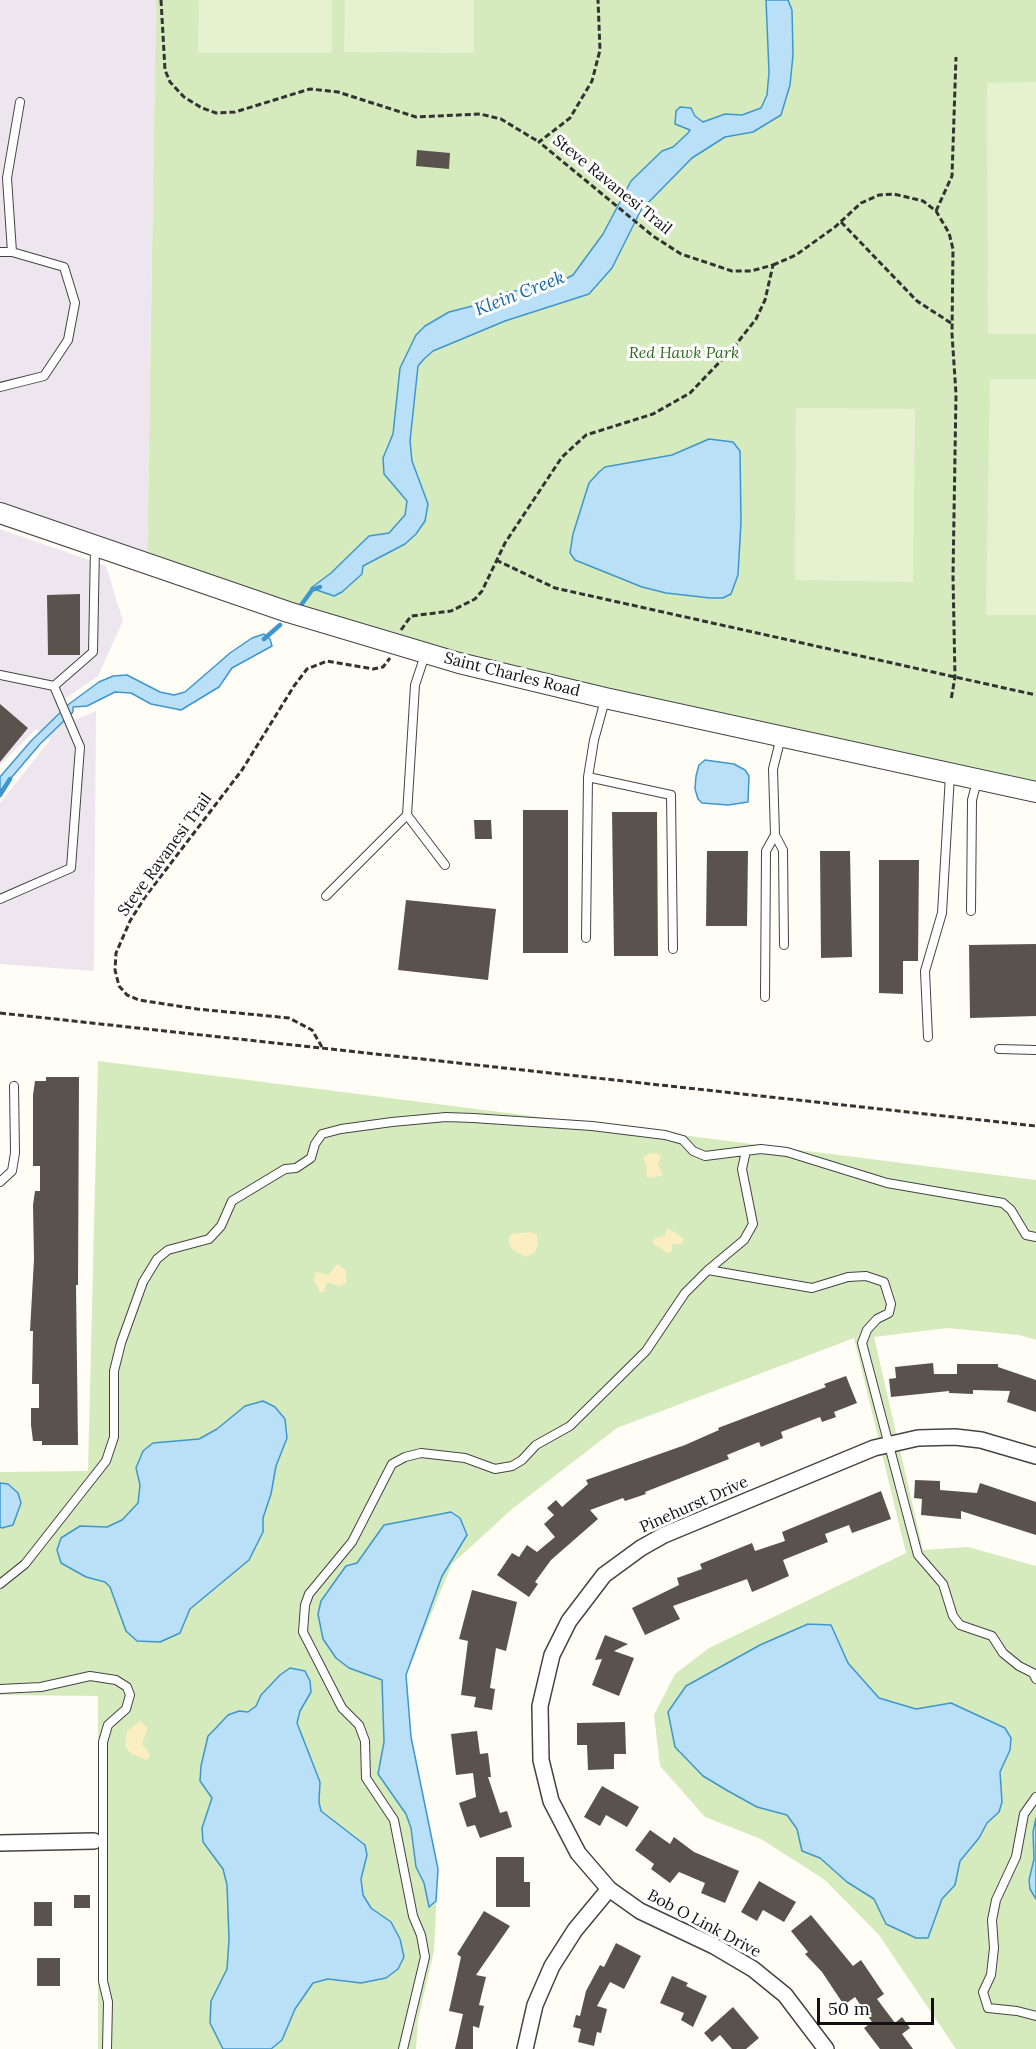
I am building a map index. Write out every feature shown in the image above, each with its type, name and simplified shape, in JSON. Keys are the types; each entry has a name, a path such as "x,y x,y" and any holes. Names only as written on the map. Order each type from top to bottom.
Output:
{"street":[{"name":"Saint Charles Road","path":"0,513 288,612 425,654 605,698 1036,792"},
{"name":"Pinehurst Drive","path":"609,1889 578,1853 551,1801 541,1760 539,1726 543,1690 552,1656 569,1621 604,1575 656,1539 888,1445 918,1438 955,1437 981,1440 1036,1456"},
{"path":"0,1844 94,1841"},
{"path":"525,2049 535,2006 552,1966 575,1930 609,1889"},
{"name":"Bob O Link Drive","path":"609,1889 655,1920 714,1946 753,1969 785,1995 826,2049"}],"lane":[{"path":"12,252 7,178 20,102"},
{"path":"0,252 12,252 64,267 75,303 68,339 44,376 0,387"},
{"path":"54,686 93,652 95,547"},
{"path":"425,654 415,685 408,815 445,865"},
{"path":"0,675 54,686"},
{"path":"0,899 71,868 80,747 54,686"},
{"path":"586,938 588,777 594,740 605,698"},
{"path":"781,736 773,769 775,835 783,850 784,945"},
{"path":"928,1037 925,970 942,913 950,773"},
{"path":"588,777 671,795 673,949"},
{"path":"971,911 972,800 977,779"},
{"path":"326,896 408,815"},
{"path":"765,997 766,851 775,835"},
{"path":"999,1049 1036,1050"},
{"path":"0,1182 12,1171 15,1153 14,1086"},
{"path":"0,1584 25,1564 106,1461 114,1437 114,1371 118,1352 143,1282 157,1259 168,1250 209,1239 221,1226 232,1201 285,1169 296,1168 311,1158 315,1144 322,1134 392,1122 455,1118 592,1126 665,1135 683,1140 693,1151 705,1156 761,1149 787,1152 886,1183 1003,1203 1011,1210 1026,1236 1036,1237"},
{"path":"403,2049 405,2030 425,1957 421,1935 413,1916 394,1820 366,1778 365,1741 359,1725 342,1708 303,1632 305,1605 321,1577 352,1542 392,1464 405,1457 421,1453 465,1458 495,1469 512,1466 522,1460 536,1445 570,1426 646,1350 685,1293 744,1240 753,1224 742,1169 746,1151"},
{"path":"708,1270 812,1288 848,1277 866,1276 884,1282 891,1304 889,1313 877,1319 867,1330 862,1343 918,1555 943,1584 953,1616 960,1625 992,1636 1003,1653 1018,1666 1033,1673 1036,1679"},
{"path":"0,1689 41,1687 90,1676 116,1680 127,1687 130,1695 126,1709 108,1725 103,1742 103,1980 108,2002 107,2049"},
{"path":"1036,1797 1024,1814 1016,1857 996,1900 992,1920 994,1948 992,1966 983,1992 988,2008 1036,2016"}],"path":[{"path":"161,0 165,70 170,82 184,97 202,108 216,113 235,112 310,89 338,92 416,117 480,114 501,119 539,142"},
{"name":"Steve Ravanesi Trail","path":"598,0 600,50 592,81 570,118 539,142 653,236 681,254 720,268 751,271 796,255 841,222 861,203 879,195 911,196 936,212"},
{"path":"951,700 955,677 953,576 956,394 952,323 953,249 949,233 936,212 952,176 956,57"},
{"path":"841,222 917,301 952,323"},
{"path":"398,637 411,616 441,613 463,606 475,599 482,591 505,543 537,499 545,481 562,457 586,435 672,405 703,381 756,319 767,291 773,265"},
{"path":"496,560 555,588 1036,695"},
{"name":"Steve Ravanesi Trail","path":"322,1047 312,1030 289,1018 197,1009 139,1000 127,995 119,986 115,970 116,953 130,921 145,897 242,770 307,669 327,661 373,669 383,667 391,654"},
{"path":"0,1013 1036,1126"}],"shaded area":[{"path":"0,0 156,0 147,556 0,507"},
{"path":"0,529 106,566 123,621 98,676 62,701 75,720 96,711 94,971 0,964 0,803 50,740 36,729 0,765"}],"green space":[{"name":"Red Hawk Park","path":"156,0 1036,0 1036,793 444,662 147,564"},
{"path":"199,0 332,0 332,53 198,53"},
{"path":"345,0 474,0 474,53 344,52"},
{"path":"1036,82 1036,334 988,334 987,83"},
{"path":"990,379 1036,379 1036,615 986,615"},
{"path":"796,408 915,409 913,582 795,580"},
{"path":"98,1061 1036,1180 1036,1340 1019,1335 947,1328 874,1337 923,1550 968,1547 1036,1566 1036,2049 956,2049 879,1935 825,1880 761,1839 705,1817 660,1766 654,1715 675,1674 709,1648 906,1553 854,1338 617,1428 512,1509 452,1564 406,1675 411,1737 438,1869 434,1951 418,2020 416,2049 98,2049 98,1696 0,1695 0,1472 88,1471"}],"sand":[{"path":"658,1153 661,1157 658,1164 663,1175 650,1178 646,1176 647,1167 643,1158 648,1154"},
{"path":"668,1228 684,1239 682,1244 672,1244 672,1251 668,1253 652,1243 655,1238 664,1236"},
{"path":"530,1232 537,1235 538,1245 534,1253 525,1257 511,1248 508,1241 511,1234"},
{"path":"337,1264 346,1270 346,1283 339,1286 327,1282 324,1292 320,1292 314,1281 315,1274 317,1272 328,1275"},
{"path":"140,1721 148,1728 142,1744 150,1754 147,1760 131,1754 125,1746 127,1731"}],"water":[{"path":"766,0 788,0 792,10 793,55 790,85 781,115 753,132 725,137 692,158 641,210 612,268 589,294 505,321 433,351 424,359 418,366 410,441 412,461 428,504 425,521 405,544 363,566 362,574 342,592 334,596 311,588 331,573 369,536 389,533 405,515 407,501 384,474 383,458 393,434 400,368 416,335 425,326 449,312 496,300 504,297 507,292 552,286 573,275 603,234 631,181 662,151 673,147 690,130 675,124 676,111 680,107 691,108 695,116 703,122 725,114 742,115 761,108 767,95 769,72"},
{"path":"709,439 733,442 740,451 741,522 738,575 731,594 723,598 710,598 666,593 642,587 575,560 570,553 573,534 589,483 599,472 605,467 672,455"},
{"path":"264,634 270,639 272,646 232,668 219,687 181,710 151,704 131,693 115,692 87,706 73,707 73,712 40,744 0,791 0,777 31,741 69,704 99,682 113,676 127,675 160,692 174,695 185,692 230,653 252,638"},
{"path":"705,760 734,764 745,770 749,776 748,802 728,805 702,803 695,789 699,765"},
{"path":"263,1401 275,1407 285,1419 287,1438 276,1466 271,1494 263,1518 263,1532 249,1560 190,1609 180,1633 160,1642 137,1641 126,1631 110,1587 105,1582 86,1577 61,1563 57,1550 61,1538 80,1526 107,1527 122,1520 138,1503 140,1485 136,1468 143,1451 153,1443 199,1439 217,1429 245,1406"},
{"path":"0,1483 8,1484 18,1493 21,1503 13,1525 2,1528 0,1527"},
{"path":"451,1512 460,1518 467,1535 442,1576 406,1675 411,1737 438,1869 436,1901 429,1907 424,1883 416,1867 411,1828 406,1814 378,1774 384,1742 382,1680 349,1668 336,1658 323,1639 318,1614 321,1601 346,1566 357,1563 384,1525"},
{"path":"808,1624 831,1625 848,1663 879,1698 916,1709 951,1703 1005,1728 1011,1738 1010,1750 1000,1772 1002,1802 999,1812 987,1823 979,1838 960,1861 955,1885 942,1899 928,1938 916,1938 886,1924 874,1899 847,1882 820,1858 802,1851 797,1829 787,1815 757,1807 703,1776 675,1747 668,1712 686,1686 760,1645"},
{"path":"290,1668 305,1671 310,1681 311,1692 300,1711 297,1723 320,1782 321,1811 365,1845 367,1855 361,1879 363,1895 371,1908 391,1922 400,1939 404,1957 398,1969 386,1978 361,1983 328,1979 313,1983 295,2009 282,2040 271,2049 223,2049 210,2023 211,2001 227,1969 229,1939 227,1885 223,1869 203,1842 202,1828 212,1798 200,1781 201,1766 208,1736 228,1715 239,1711 248,1712 256,1706 261,1695"},
{"path":"1036,1818 1036,1899 1030,1889 1029,1880 1034,1859 1033,1832"}],"building":[{"path":"417,150 450,153 449,169 416,166"},
{"path":"80,594 80,655 48,655 47,595"},
{"path":"0,704 28,728 0,762"},
{"path":"523,810 568,810 568,953 523,953"},
{"path":"612,812 657,812 658,956 614,956"},
{"path":"474,820 491,820 492,839 475,839"},
{"path":"707,851 748,851 747,926 706,926"},
{"path":"820,851 850,851 852,957 821,958"},
{"path":"879,860 919,860 918,961 903,961 903,994 879,993"},
{"path":"406,900 496,909 488,980 398,970"},
{"path":"1036,944 1036,1016 970,1018 969,945"},
{"path":"46,1077 79,1077 78,1285 76,1285 78,1445 42,1445 42,1441 33,1441 31,1425 31,1408 39,1408 39,1384 32,1384 33,1331 30,1331 34,1259 33,1205 35,1191 40,1191 40,1166 33,1166 33,1095 35,1081 46,1081"},
{"path":"933,1363 934,1374 957,1374 957,1364 998,1364 998,1367 1036,1380 1036,1412 1007,1402 1010,1391 973,1390 973,1394 949,1393 949,1391 891,1397 889,1379 896,1378 895,1367"},
{"path":"846,1376 857,1403 834,1412 836,1417 822,1422 820,1417 781,1432 783,1438 761,1447 759,1442 727,1455 729,1459 645,1492 646,1494 625,1501 623,1498 590,1510 598,1519 551,1560 535,1582 538,1584 529,1597 497,1575 512,1553 519,1557 527,1545 537,1552 555,1537 544,1524 554,1515 547,1508 556,1500 562,1507 588,1484 586,1480 685,1445 719,1430 718,1428 826,1387 824,1384"},
{"path":"915,1480 940,1481 940,1490 977,1493 980,1483 1036,1502 1036,1535 961,1511 961,1519 921,1515 922,1499 914,1498"},
{"path":"881,1491 891,1519 852,1533 849,1525 825,1534 828,1542 783,1560 789,1576 752,1592 747,1579 673,1606 680,1619 645,1635 632,1608 679,1585 677,1578 702,1569 700,1564 752,1543 755,1551 785,1541 782,1532"},
{"path":"472,1590 517,1602 506,1651 496,1648 490,1688 495,1689 492,1710 474,1707 476,1697 461,1695 468,1641 459,1639"},
{"path":"605,1635 628,1644 614,1651 634,1658 619,1696 592,1685 602,1659 595,1660"},
{"path":"625,1722 626,1754 614,1754 614,1769 588,1770 587,1745 577,1745 577,1723"},
{"path":"477,1731 480,1754 488,1753 491,1777 488,1777 500,1813 507,1811 512,1827 480,1838 475,1825 467,1827 459,1803 476,1797 473,1773 456,1775 451,1734"},
{"path":"602,1786 639,1807 627,1827 606,1815 600,1826 584,1817"},
{"path":"650,1830 670,1844 674,1837 694,1852 739,1871 725,1903 701,1893 705,1883 679,1872 670,1883 651,1869 654,1864 635,1850"},
{"path":"496,1857 524,1857 524,1882 530,1882 530,1907 496,1907"},
{"path":"759,1881 796,1902 784,1922 763,1910 757,1921 741,1912"},
{"path":"74,1895 90,1895 90,1908 74,1908"},
{"path":"34,1902 52,1902 52,1926 34,1926"},
{"path":"484,1911 510,1926 476,1975 486,1977 479,2005 484,2006 479,2028 473,2026 473,2049 455,2049 463,2014 449,2011 461,1957 457,1954"},
{"path":"811,1915 853,1966 861,1960 884,1994 877,1999 895,2023 902,2017 910,2028 902,2034 913,2049 880,2049 864,2028 872,2022 855,1997 844,2005 822,1972 805,1954 808,1952 791,1931"},
{"path":"616,1943 641,1956 624,1989 610,1982 597,2006 607,2009 601,2033 597,2032 594,2046 578,2042 581,2029 573,2027 576,2015 580,2016 586,1991 600,1965 604,1967"},
{"path":"37,1958 60,1958 60,1986 37,1986"},
{"path":"672,1976 688,1983 686,1986 707,1996 693,2027 681,2020 684,2013 660,2003"},
{"path":"733,2007 759,2038 746,2049 732,2049 720,2035 712,2042 704,2033"}],"waterway":[{"name":"Klein Creek","path":"299,608 312,590 320,587"},
{"name":"Klein Creek","path":"264,639 280,625"},
{"name":"Klein Creek","path":"0,795 10,779"}]}
